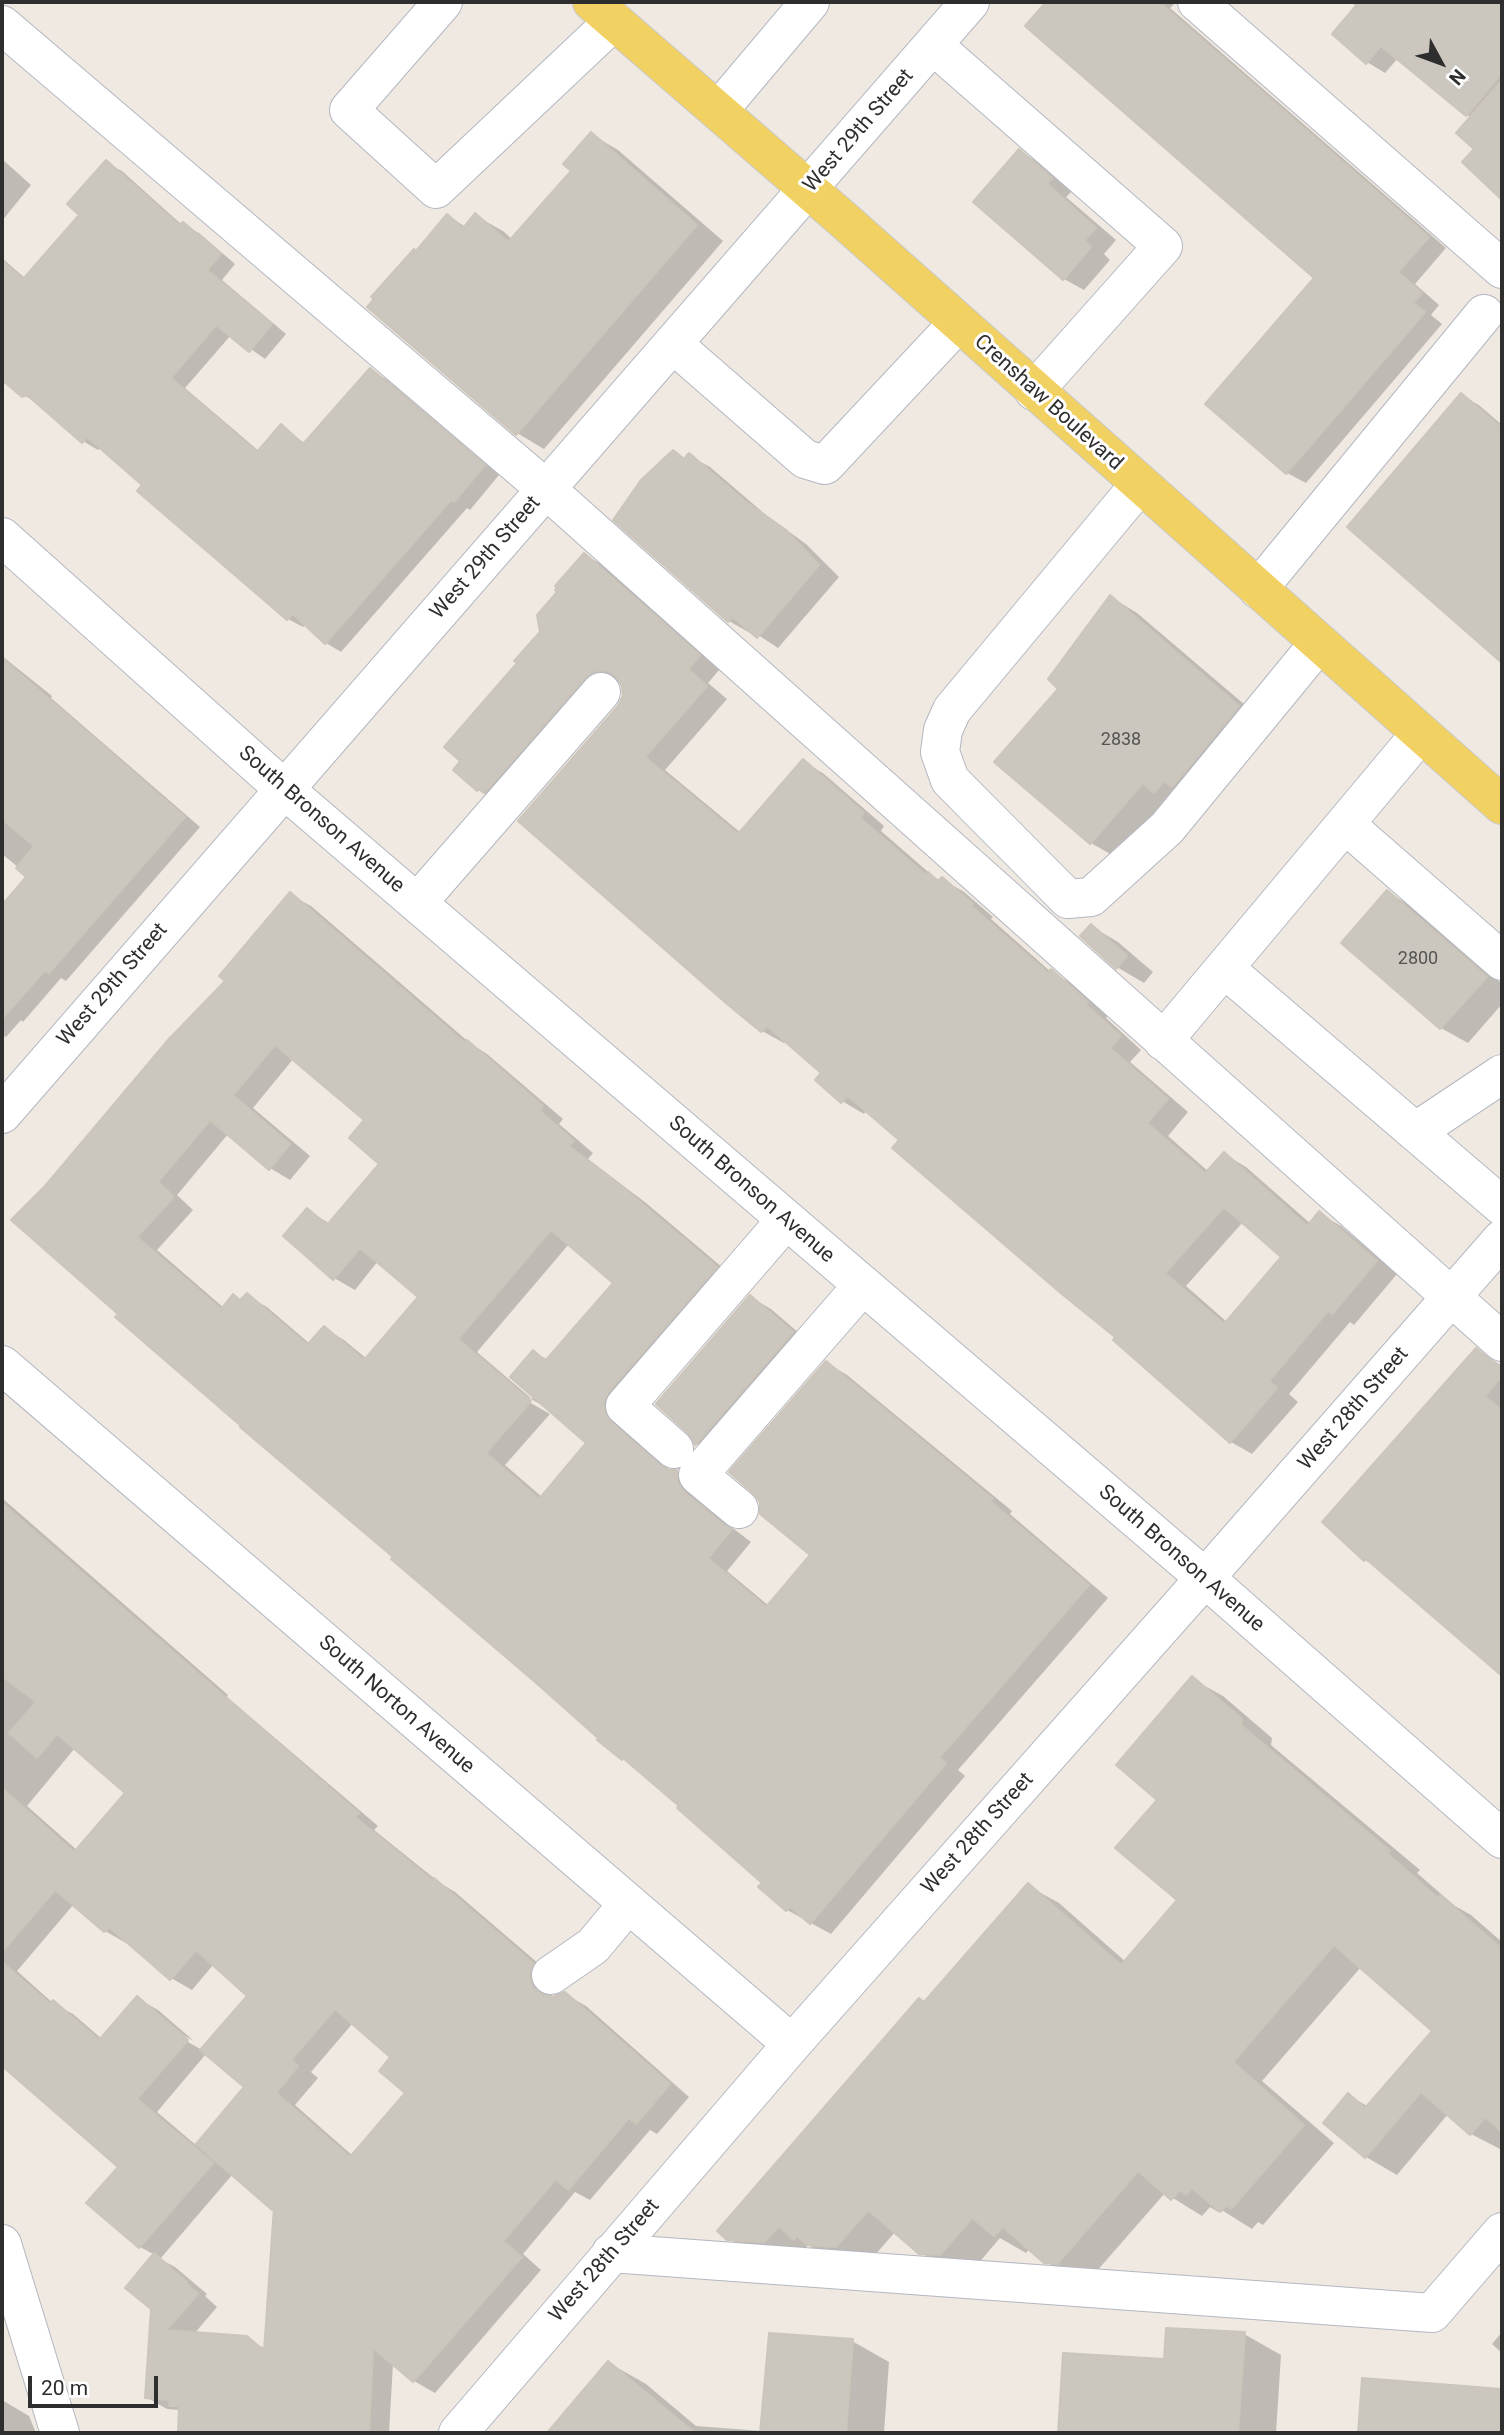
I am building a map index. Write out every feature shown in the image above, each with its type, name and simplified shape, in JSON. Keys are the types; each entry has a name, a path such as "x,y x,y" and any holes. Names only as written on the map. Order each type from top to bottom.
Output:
{"main road":[{"name":"Crenshaw Boulevard","path":"603,11 808,189 1502,805"}],"street":[{"path":"443,2 349,110 436,189 603,11"},
{"path":"718,111 810,2"},
{"name":"West 29th Street","path":"2,1114 970,2"},
{"path":"1197,2 1502,269"},
{"path":"2,24 546,489 1502,1342"},
{"path":"933,45 1163,246 1034,391"},
{"path":"1258,589 1484,314"},
{"path":"673,344 805,459 825,465 958,323"},
{"path":"1140,484 953,710 943,730 940,751 950,780 1069,899 1091,897 1167,828 1320,643"},
{"name":"South Bronson Avenue","path":"2,537 284,789 1205,1578 1502,1839"},
{"path":"417,903 601,692"},
{"path":"1163,1041 1421,733"},
{"path":"1345,824 1502,961"},
{"path":"1224,968 1502,1206"},
{"path":"1416,1132 1502,1074"},
{"path":"674,1449 625,1406 786,1220"},
{"name":"West 28th Street","path":"458,2433 792,2044 1502,1239"},
{"path":"739,1509 698,1475 863,1285"},
{"name":"South Norton Avenue","path":"2,1365 792,2044"},
{"path":"551,1975 593,1946 628,1904"},
{"path":"611,2253 1432,2313 1502,2232"},
{"path":"2,2244 60,2433"}],"building":[{"path":"1046,2 1159,2 1429,237 1398,272 1422,293 1413,303 1425,312 1286,474 1205,404 1314,278 1025,26"},
{"path":"1359,2 1502,2 1502,73 1466,116 1381,46 1366,64 1332,34"},
{"path":"1502,80 1502,200 1462,162 1474,149 1456,133"},
{"path":"591,132 697,225 516,435 367,307 374,299 371,297 414,249 416,251 447,214 463,228 475,213 508,242 571,171 563,164"},
{"path":"1019,149 1052,178 1047,184 1096,228 1084,241 1091,247 1063,280 973,202"},
{"path":"106,160 179,225 183,222 221,254 207,270 272,324 249,352 216,325 171,378 257,452 281,424 303,444 370,368 485,465 325,644 293,614 287,620 137,491 142,485 87,437 82,443 27,395 22,397 2,380 2,261 23,279 79,215 67,204"},
{"path":"1461,393 1502,428 1502,663 1347,527"},
{"path":"673,450 684,459 689,453 745,501 786,530 819,565 757,638 733,617 728,622 613,520 641,480"},
{"path":"584,553 700,655 688,669 707,686 645,757 738,834 803,759 864,813 860,818 926,875 928,872 938,881 942,877 1048,973 1051,969 1121,1036 1110,1048 1168,1099 1147,1123 1205,1173 1224,1152 1307,1226 1319,1211 1377,1261 1332,1314 1328,1311 1269,1381 1277,1388 1230,1443 1113,1340 1115,1337 892,1148 899,1140 848,1096 841,1103 815,1080 821,1073 767,1026 761,1032 727,1004 518,821 618,706 623,696 622,686 615,675 605,670 595,671 585,678 484,793 479,789 477,791 453,770 460,761 444,747 517,663 514,661 540,632 537,615 557,592 555,586","holes":["1224,1207 1281,1257 1224,1324 1165,1273"]},
{"path":"1110,595 1239,706 1172,787 1164,781 1154,793 1143,783 1090,844 994,762 1058,689 1048,679"},
{"path":"2,658 185,817 49,973 45,970 2,1019 2,905 26,877 16,868 34,846 2,819"},
{"path":"1387,890 1487,977 1440,1029 1341,943"},
{"path":"290,892 465,1043 467,1040 543,1106 540,1111 574,1141 569,1146 625,1189 717,1267 608,1392 603,1403 605,1414 611,1422 660,1465 669,1470 677,1470 677,1482 684,1492 732,1529 708,1558 766,1607 810,1555 760,1514 760,1502 729,1472 826,1361 993,1499 990,1501 1089,1585 939,1758 946,1763 810,1924 790,1907 786,1911 758,1887 762,1883 677,1808 679,1806 623,1758 622,1760 597,1740 598,1738 535,1682 391,1559 393,1557 240,1427 115,1317 118,1314 11,1220 45,1186 168,1040 225,981 219,976","holes":["275,1045 364,1120 349,1138 379,1164 327,1225 307,1208 283,1236 333,1280 360,1248 418,1297 364,1360 324,1326 307,1345 247,1293 240,1300 233,1294 221,1309 137,1237 174,1197 158,1182 210,1120 269,1170 290,1144 233,1095","551,1230 613,1283 545,1361 533,1350 510,1377 586,1443 539,1499 486,1453 531,1401 458,1339"]},
{"path":"1091,924 1127,956 1116,969 1080,936"},
{"path":"750,1295 793,1332 695,1445 688,1433 656,1404"},
{"path":"1476,1348 1502,1369 1502,1376 1485,1396 1502,1411 1502,1676 1366,1559 1364,1561 1322,1522"},
{"path":"2,1503 359,1813 355,1817 432,1880 434,1878 533,1963 529,1976 533,1988 542,1995 552,1997 565,1992 670,2084 636,2124 629,2118 568,2190 556,2179 503,2241 522,2257 413,2382 373,2348 369,2433 178,2433 179,2406 169,2406 170,2400 145,2398 151,2309 125,2288 154,2253 198,2294 166,2330 247,2336 264,2351 274,2207 272,2210 196,2144 244,2087 200,2050 247,1996 196,1950 170,1980 109,1927 104,1932 55,1890 2,1952 2,1788 74,1852 125,1793 57,1734 37,1758 9,1733 36,1702 2,1676","holes":["335,2009 390,2057 379,2071 405,2093 350,2157 276,2093 298,2066 291,2060"]},
{"path":"1192,1676 1242,1719 1241,1725 1390,1851 1388,1854 1438,1898 1440,1895 1502,1949 1502,2132 1485,2117 1470,2135 1421,2092 1365,2158 1323,2123 1348,2093 1365,2108 1432,2031 1334,1945 1233,2062 1304,2125 1231,2209 1227,2205 1220,2212 1192,2188 1186,2195 1180,2190 1171,2200 1138,2171 1057,2264 1044,2263 1003,2227 994,2236 972,2218 940,2255 919,2254 868,2210 836,2247 807,2245 797,2236 794,2240 779,2226 764,2242 727,2240 717,2231 919,1998 924,2002 1028,1883 1121,1965 1177,1900 1115,1848 1157,1800 1116,1765"},
{"path":"2,1962 50,2004 53,2000 99,2040 137,1996 188,2040 137,2099 213,2163 139,2248 86,2203 118,2167 2,2066"},
{"path":"1166,2328 1245,2332 1238,2433 1058,2433 1063,2353 1164,2359"},
{"path":"769,2333 853,2339 846,2433 760,2433"},
{"path":"608,2361 695,2433 547,2433"},
{"path":"1362,2378 1502,2389 1502,2433 1358,2433"}]}
